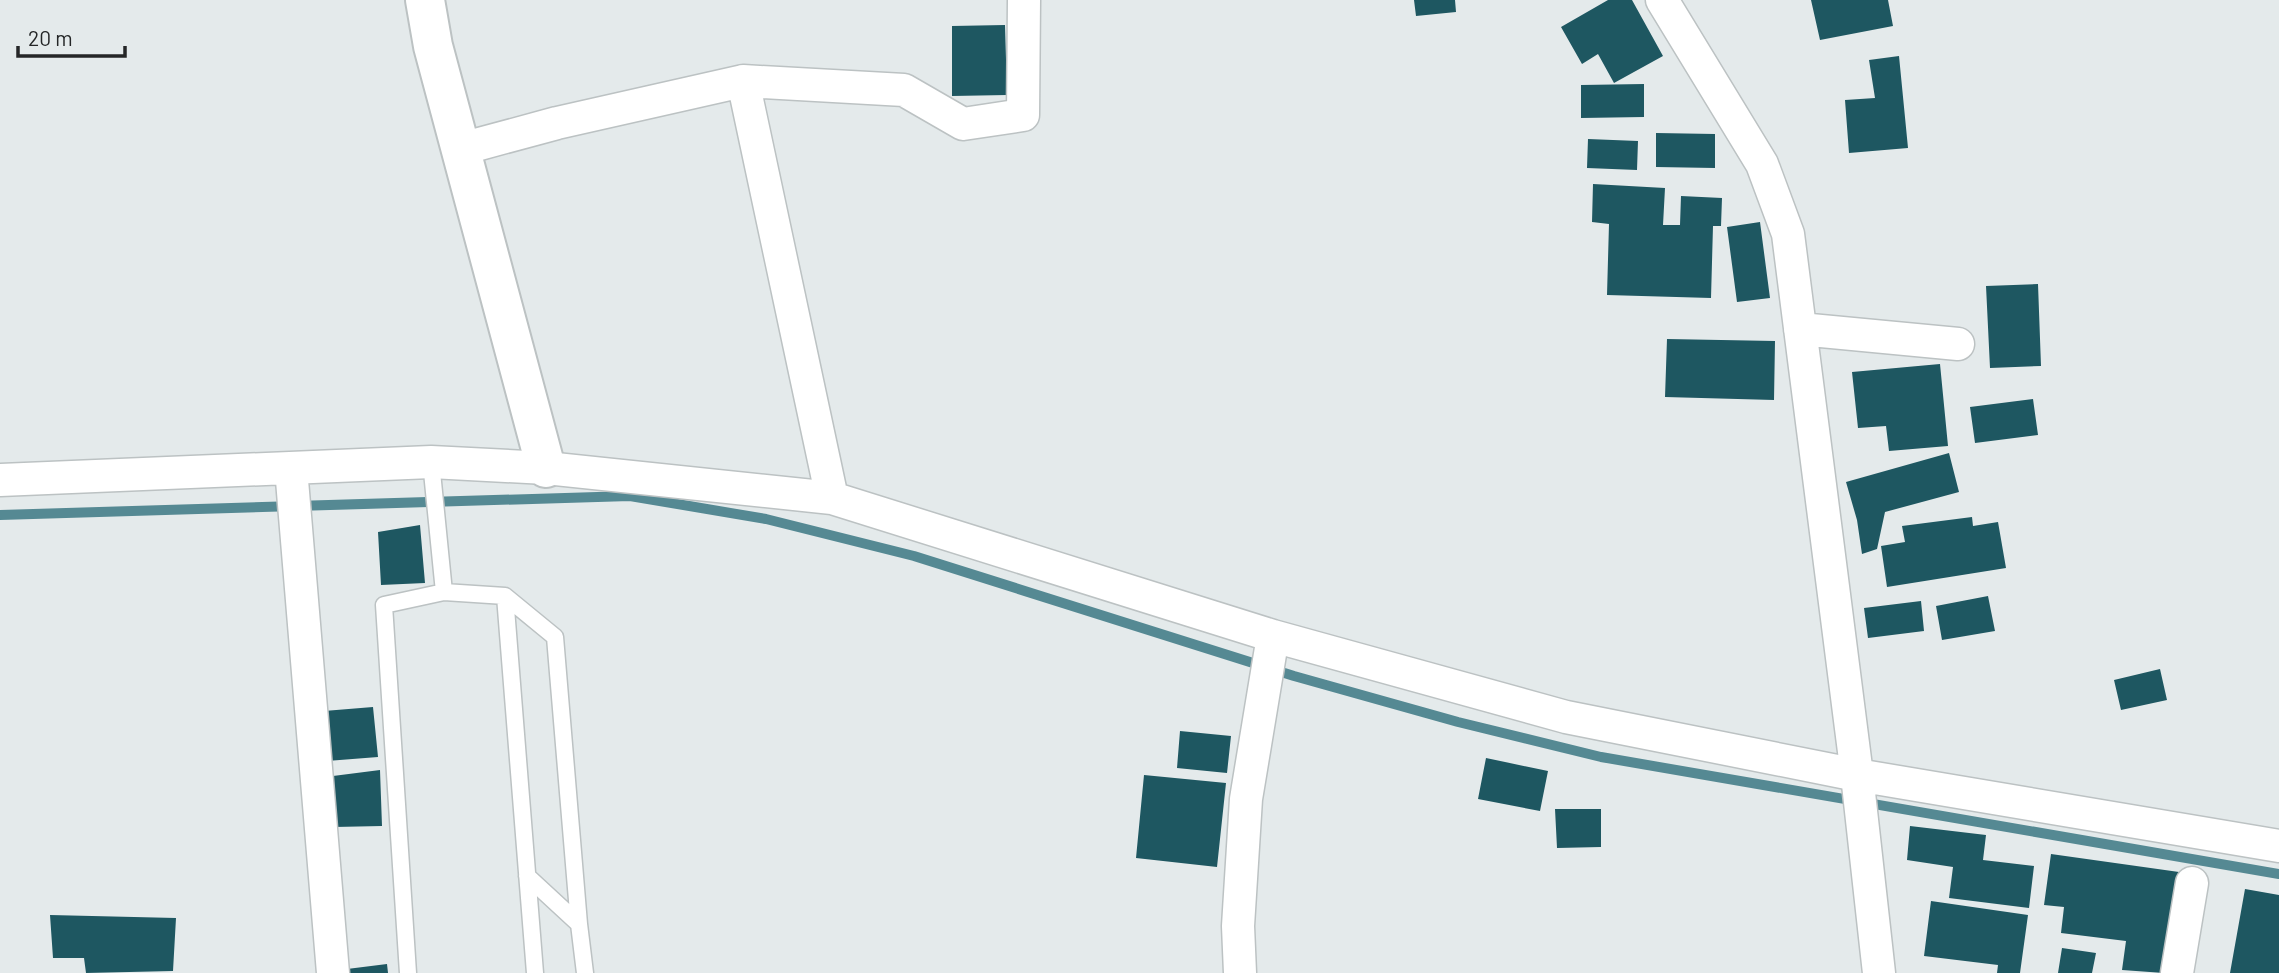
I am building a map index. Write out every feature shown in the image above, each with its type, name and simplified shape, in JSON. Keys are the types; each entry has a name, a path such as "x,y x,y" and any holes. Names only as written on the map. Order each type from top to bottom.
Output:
{"street":[{"path":"425,0 433,46 546,468"},
{"path":"461,149 557,123 743,82 904,90 963,124 1023,115 1024,0"},
{"path":"1662,0 1762,164 1788,234 1857,775 1879,973"},
{"path":"743,82 832,498"},
{"path":"1800,330 1958,344"},
{"path":"0,480 431,462 546,468 832,498 1273,636 1566,717 1857,775 2279,846"},
{"path":"290,468 333,973"},
{"path":"1240,973 1238,926 1246,799 1273,636"},
{"path":"2178,973 2192,883"}],"lane":[{"path":"431,462 444,592"},
{"path":"408,973 384,606 444,592 505,596 555,637 585,973"},
{"path":"505,596 535,973"},
{"path":"527,876 579,924"}],"building":[{"path":"1414,0 1455,0 1456,12 1416,16"},
{"path":"1608,0 1632,0 1663,56 1614,83 1598,54 1582,64 1561,27"},
{"path":"1811,0 1888,0 1893,26 1820,40"},
{"path":"1005,25 1007,95 952,96 952,26"},
{"path":"1899,56 1908,148 1849,153 1845,100 1875,98 1869,60"},
{"path":"1644,84 1644,117 1581,118 1581,85"},
{"path":"1656,133 1715,134 1715,168 1656,167"},
{"path":"1588,139 1638,141 1637,170 1587,168"},
{"path":"1593,184 1665,188 1663,225 1680,225 1681,196 1722,198 1721,226 1713,226 1711,298 1607,295 1609,224 1592,222"},
{"path":"1760,222 1770,298 1737,302 1727,227"},
{"path":"2038,284 2041,366 1990,368 1986,286"},
{"path":"1667,339 1775,341 1774,400 1665,397"},
{"path":"1940,364 1948,446 1889,451 1886,426 1858,428 1852,372"},
{"path":"2033,399 2038,435 1975,443 1970,407"},
{"path":"1949,453 1959,492 1885,512 1877,549 1862,554 1857,520 1846,482"},
{"path":"1972,517 1973,526 1998,522 2006,568 1887,587 1881,546 1905,542 1902,526"},
{"path":"420,525 425,583 381,585 378,532"},
{"path":"1988,596 1995,631 1942,640 1936,606"},
{"path":"1921,601 1924,631 1868,638 1864,608"},
{"path":"2160,669 2167,700 2121,710 2114,680"},
{"path":"373,707 378,757 327,761 324,711"},
{"path":"1180,731 1231,736 1227,773 1177,768"},
{"path":"1486,758 1548,771 1540,811 1478,799"},
{"path":"380,770 382,826 334,827 333,776"},
{"path":"1144,775 1226,783 1217,867 1136,858"},
{"path":"1555,809 1601,809 1601,847 1557,848"},
{"path":"1910,826 1986,835 1983,860 2034,866 2029,908 1949,898 1953,867 1907,860"},
{"path":"2051,854 2179,872 2164,973 2122,970 2126,941 2061,933 2064,907 2044,905"},
{"path":"2245,889 2279,895 2279,973 2230,973"},
{"path":"1931,901 2028,915 2020,973 1997,973 1998,965 1924,956"},
{"path":"50,915 176,918 173,971 86,973 84,958 53,958"},
{"path":"2062,948 2096,953 2092,973 2058,973"},
{"path":"387,964 388,973 348,973 347,969"}],"waterway":[{"path":"0,515 630,496 766,519 914,556 1294,676 1458,722 1601,757 2279,874"}]}
